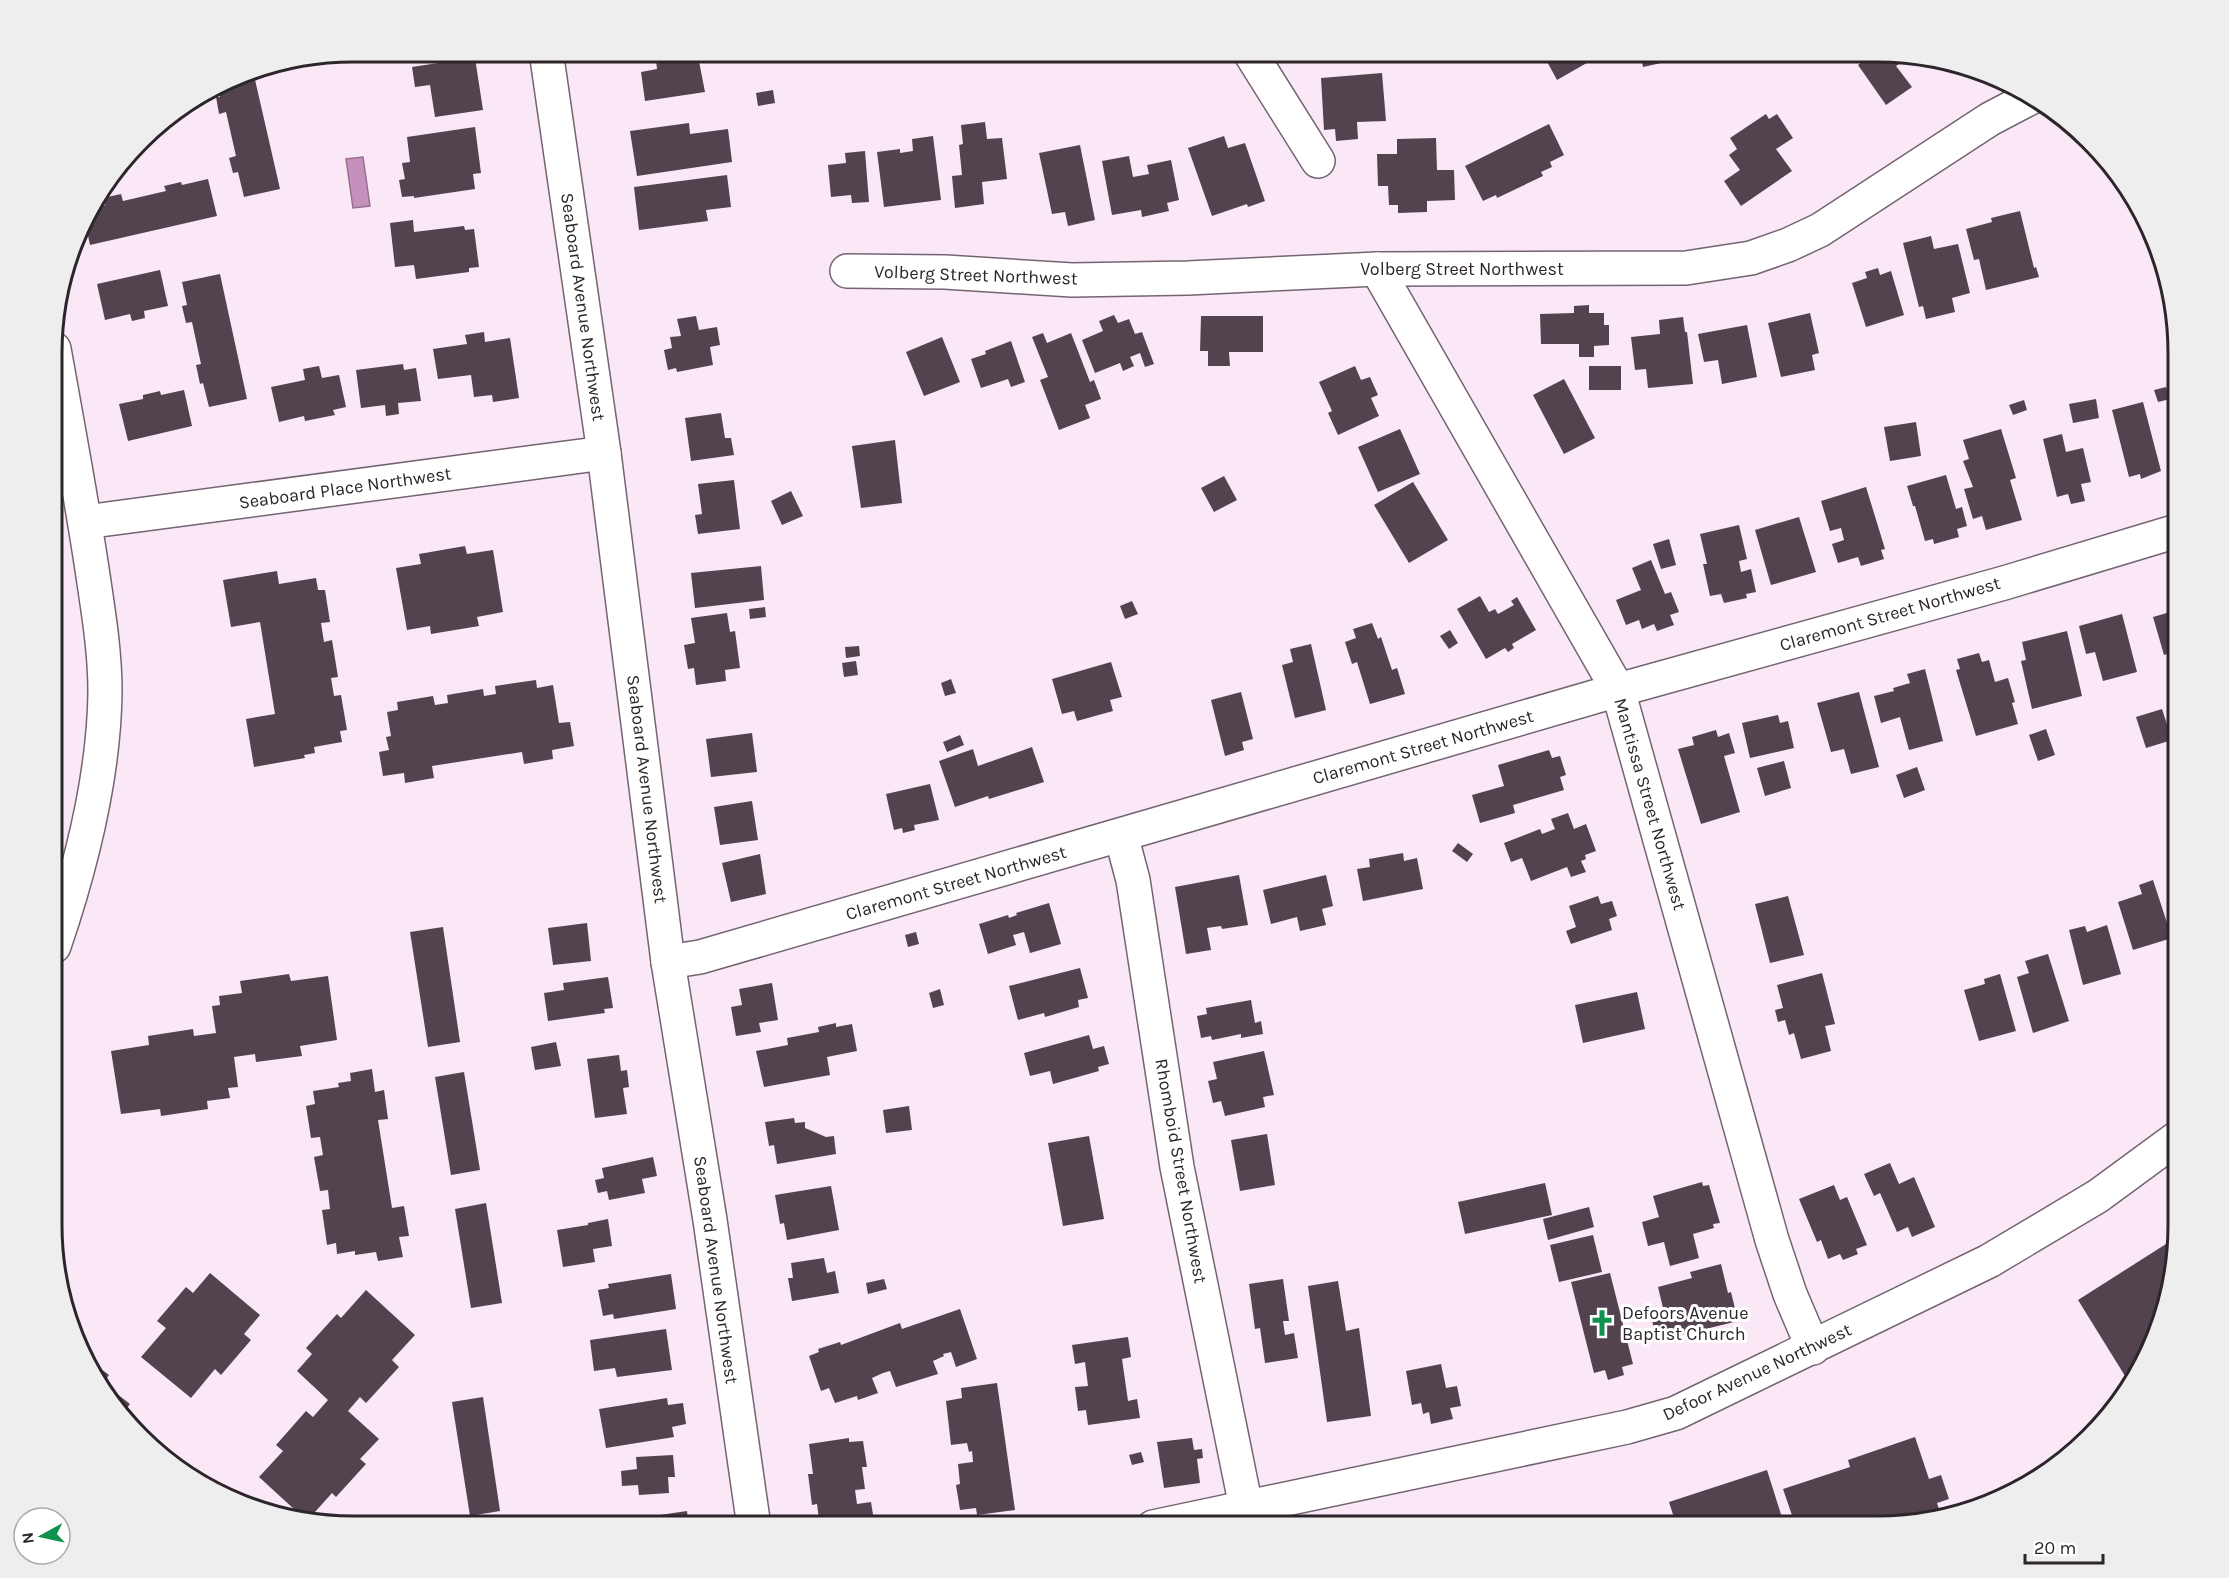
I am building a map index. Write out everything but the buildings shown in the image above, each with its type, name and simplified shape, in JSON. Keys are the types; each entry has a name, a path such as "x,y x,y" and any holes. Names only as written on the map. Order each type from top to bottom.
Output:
{"street":[{"name":"Seaboard Avenue Northwest","path":"548,62 604,453 668,962 710,1220 752,1516"},
{"path":"1256,62 1317,161"},
{"name":"Volberg Street Northwest","path":"848,271 945,272 1072,280 1188,279 1377,269 1686,268 1750,258 1788,245 1820,230 1990,119 2024,101"},
{"name":"Mantissa Street Northwest","path":"1377,269 1618,690 1772,1240 1790,1294 1813,1348"},
{"path":"62,394 103,642 105,691 103,740 86,827 62,923"},
{"name":"Seaboard Place Northwest","path":"85,522 604,453"},
{"name":"Claremont Street Northwest","path":"668,962 700,957 1618,690 2004,583 2168,534"},
{"name":"Rhomboid Street Northwest","path":"1121,835 1133,880 1177,1167 1249,1516"},
{"name":"Defoor Avenue Northwest","path":"1253,1516 1627,1427 1676,1413 1989,1261 2098,1196 2168,1145"}],"shaded area":[{"path":"363,157 370,206 353,208 346,159"}],"place":[{"name":"Defoors Avenue Baptist Church","path":"1602,1323"}]}
